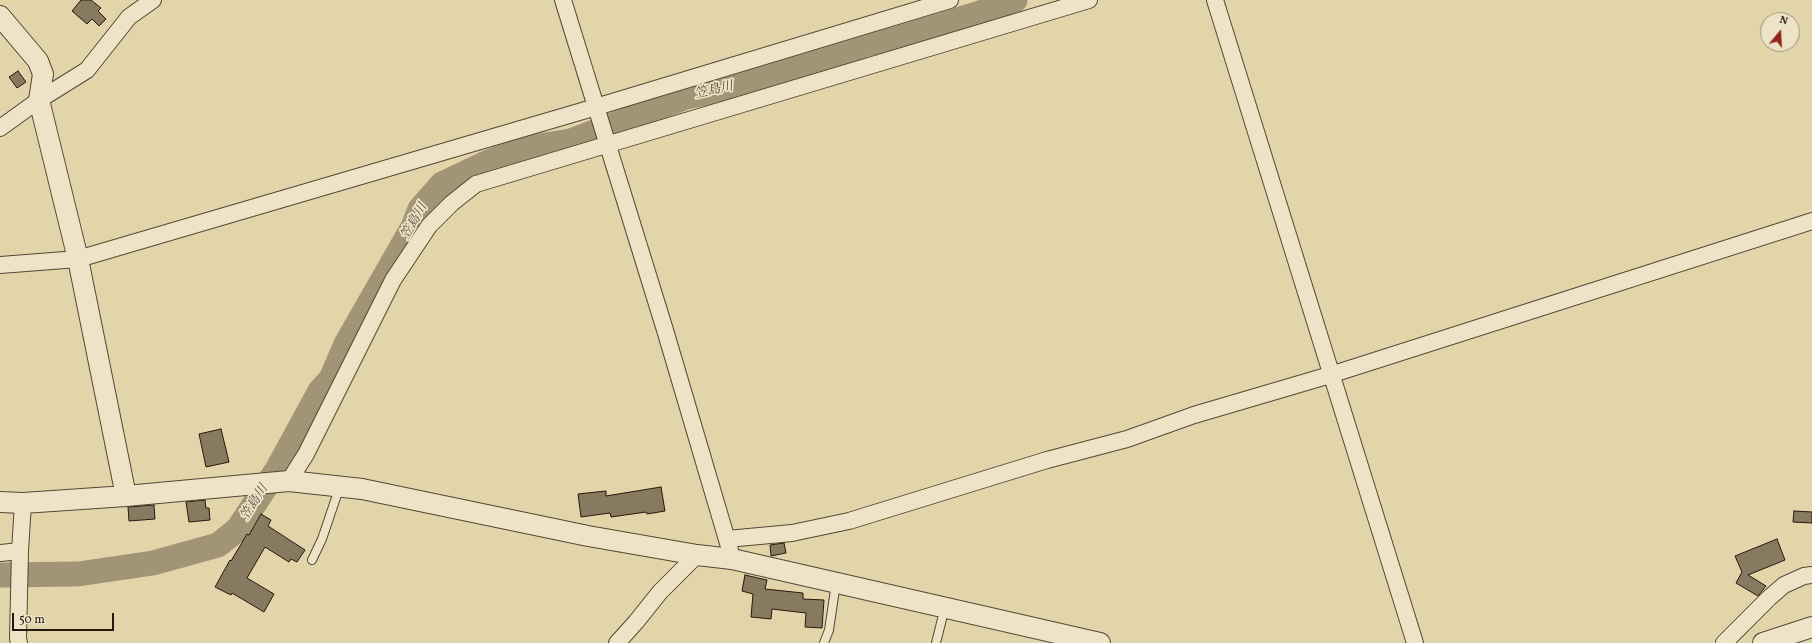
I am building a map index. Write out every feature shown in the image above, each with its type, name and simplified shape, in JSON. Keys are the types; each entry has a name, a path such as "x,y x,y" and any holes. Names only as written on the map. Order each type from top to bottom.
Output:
{"street":[{"path":"0,128 39,100 87,70 129,17 153,0"},
{"path":"563,0 608,144 732,559"},
{"path":"0,265 78,259 596,108 950,0"},
{"path":"289,481 306,454 393,280 430,226 452,203 476,184 1089,0"},
{"path":"1215,0 1330,375 1415,643"},
{"path":"0,16 38,61 43,74 39,100 78,259 126,496"},
{"path":"727,539 792,533 849,521 1047,460 1127,439 1194,415 1330,375 1812,221"},
{"path":"0,502 126,496 289,481 340,486 398,495 588,536 697,555 732,559 1100,643"},
{"path":"19,643 20,554 23,502"},
{"path":"0,553 20,554"},
{"path":"617,643 660,592 697,555"},
{"path":"1724,643 1784,585 1804,576 1812,575"},
{"path":"1763,643 1812,627"}],"lane":[{"path":"312,560 322,539 340,486"},
{"path":"824,643 829,630 836,582"},
{"path":"936,643 945,607"}],"building":[{"path":"81,0 91,0 101,8 98,11 106,19 99,26 92,19 87,24 72,11"},
{"path":"18,71 26,82 17,88 9,77"},
{"path":"221,429 229,462 206,467 199,434"},
{"path":"661,487 665,511 611,517 610,513 581,517 578,494 606,491 606,496"},
{"path":"205,500 206,508 209,508 210,520 189,522 186,502"},
{"path":"154,505 155,519 129,521 128,507"},
{"path":"1794,511 1812,512 1812,523 1793,522"},
{"path":"261,514 271,520 268,526 305,550 297,562 291,559 289,562 265,547 247,578 274,594 264,612 232,593 231,595 215,587 230,560 231,561 247,534 249,535"},
{"path":"1777,539 1785,560 1748,575 1766,586 1758,596 1736,583 1742,572 1735,556"},
{"path":"784,543 786,553 771,556 770,545"},
{"path":"745,575 767,580 765,589 803,593 803,599 824,600 822,628 805,627 806,613 772,609 771,619 751,617 753,594 742,591"}],"waterway":[{"name":"笠島川","path":"0,575 78,574 153,563 218,545 238,529 278,468 320,391 331,379 346,344 413,227 420,209 442,184 484,164 525,148 571,141 686,97 735,87 837,56 866,44 891,40 977,14 1015,0"}]}
